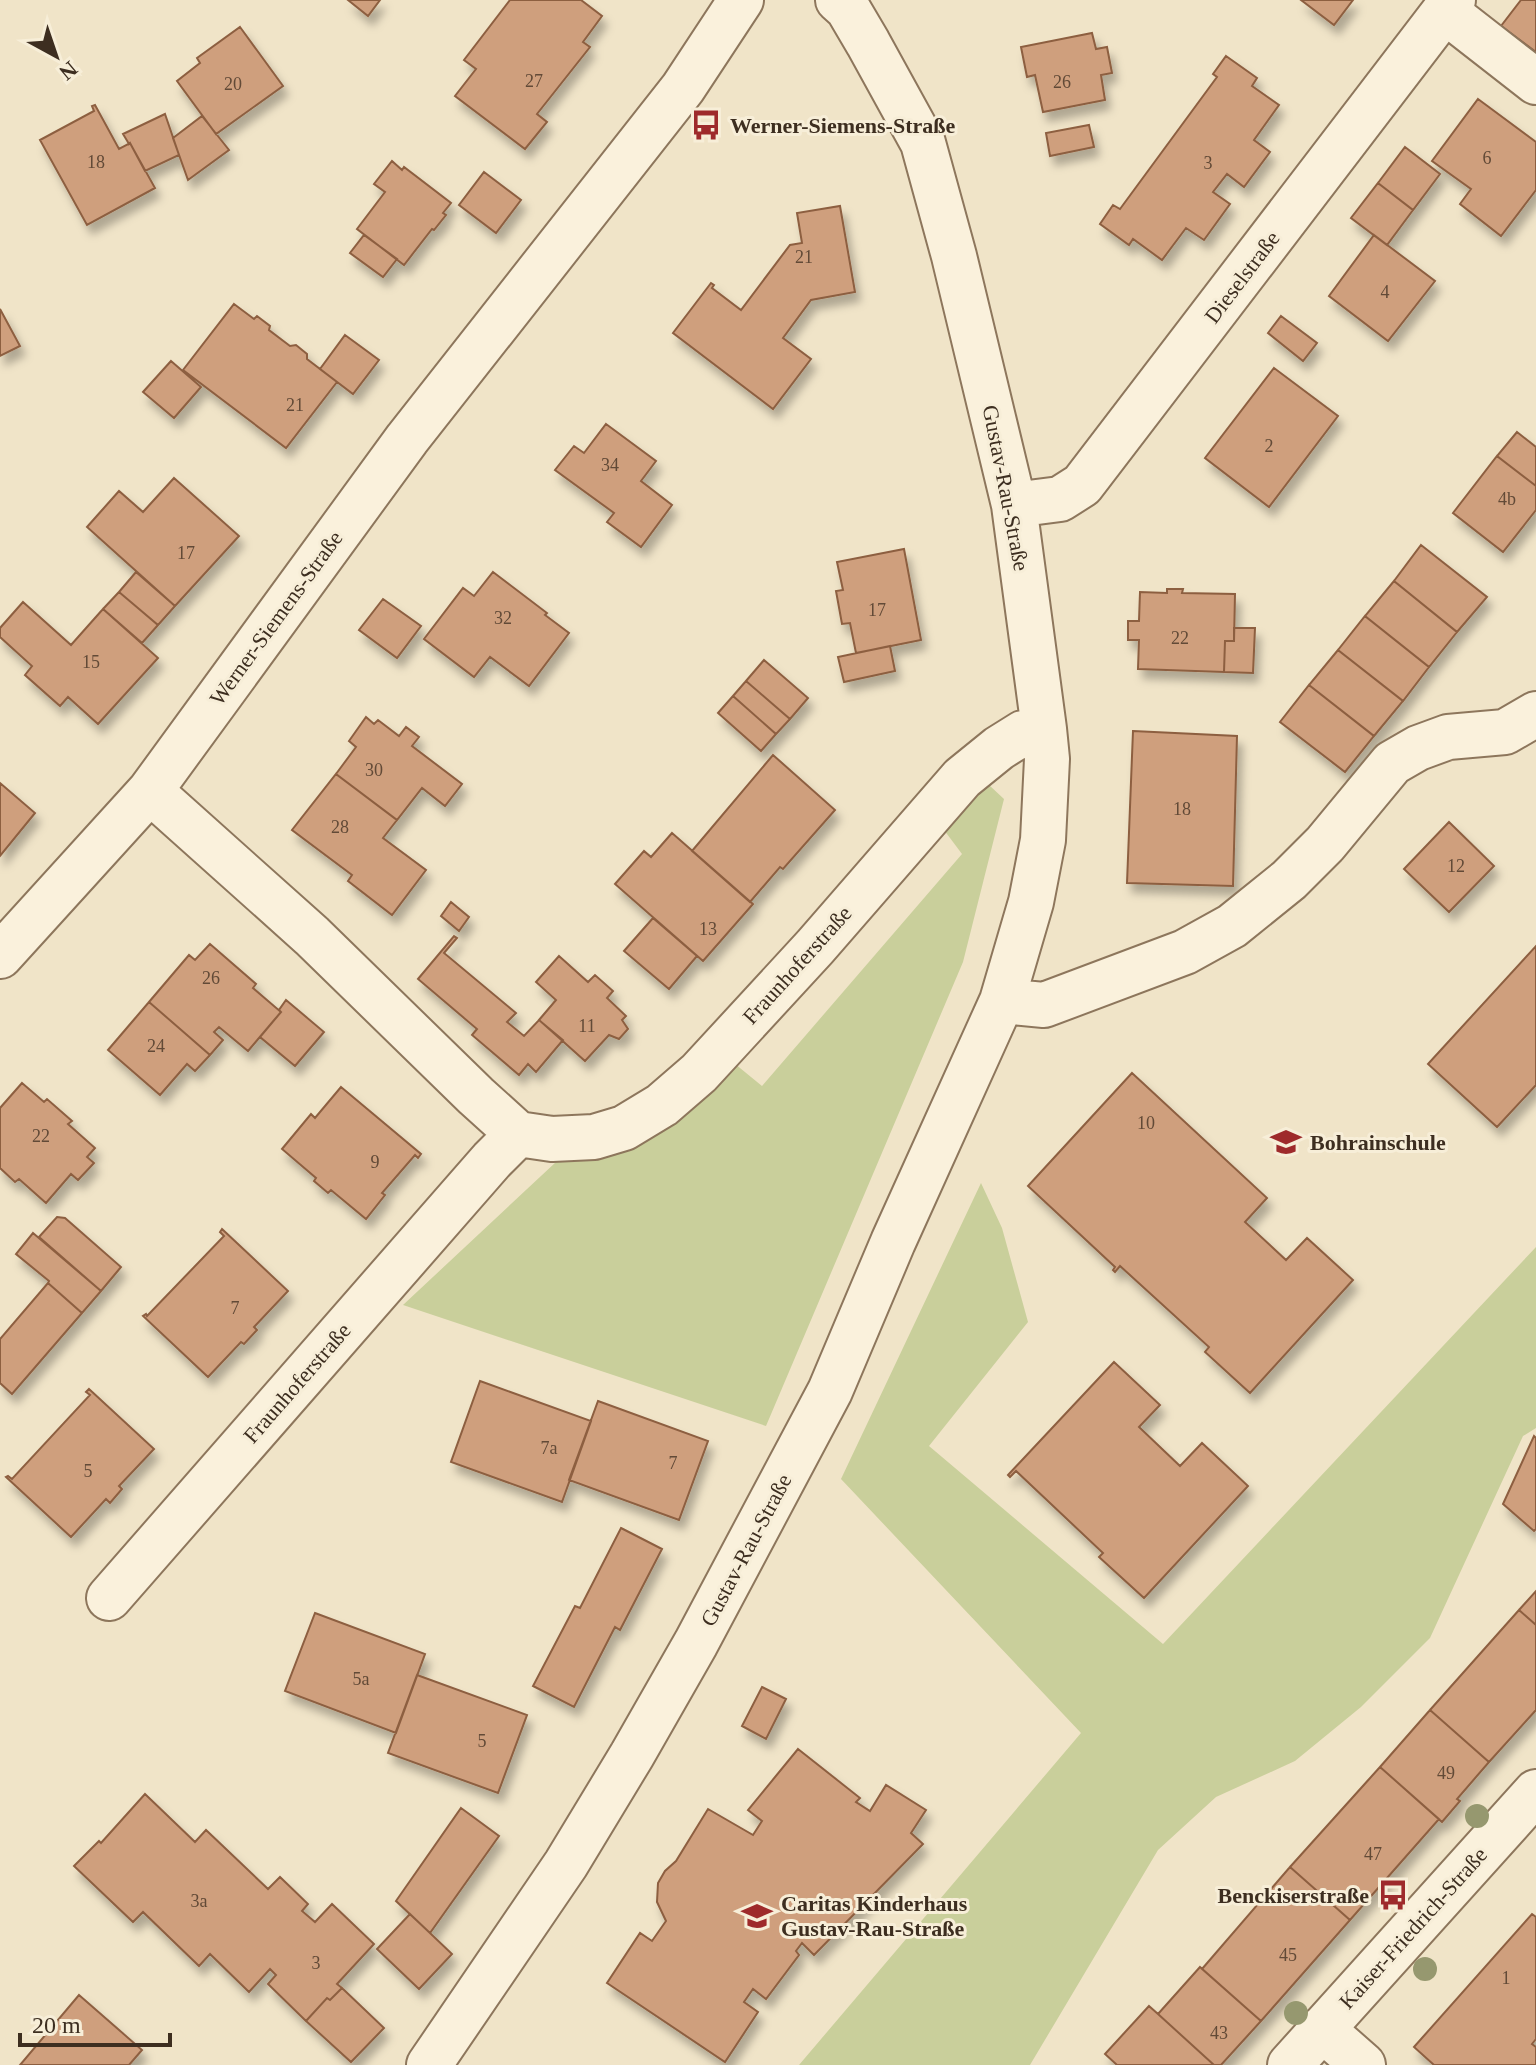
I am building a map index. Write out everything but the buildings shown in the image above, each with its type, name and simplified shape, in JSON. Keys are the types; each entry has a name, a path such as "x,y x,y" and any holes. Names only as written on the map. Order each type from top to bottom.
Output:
{"street":[{"name":"Werner-Siemens-Straße","path":"0,956 150,791 407,439 683,88 741,0"},
{"name":"Gustav-Rau-Straße","path":"429,2065 566,1864 696,1643 830,1391 893,1242 1002,1001 1031,902 1043,840 1047,788 1044,729 1014,505 954,256 923,143 848,9 838,0"},
{"name":"Dieselstraße","path":"1014,505 1060,499 1082,485 1449,5 1536,82"},
{"path":"1002,1001 1044,1005 1185,952 1232,926 1289,880 1316,853 1392,763 1418,748 1448,737 1505,732 1536,714"},
{"name":"Fraunhoferstraße","path":"109,1598 518,1134 552,1139 594,1137 624,1128 662,1105 699,1073 815,947 962,778 1023,733 1044,729"},
{"path":"150,791 312,936 518,1134"},
{"name":"Kaiser-Friedrich-Straße","path":"1290,2065 1536,1792"},
{"path":"1322,2029 1363,2065"}],"green space":[{"path":"989,785 1004,799 963,962 766,1426 403,1305 556,1162 625,1150 729,1059 762,1086 962,854 938,822 976,786"},
{"path":"981,1183 1002,1228 1028,1322 929,1446 1163,1644 1536,1247 1536,1428 1523,1436 1430,1638 1361,1707 1295,1761 1216,1797 1158,1850 1030,2065 799,2065 1081,1733 841,1479"}],"place":[{"name":"Werner-Siemens-Straße","path":"706,125"},
{"name":"Bohrainschule","path":"1286,1142"},
{"name":"Benckiserstraße","path":"1393,1895"},
{"name":"Caritas Kinderhaus Gustav-Rau-Straße","path":"757,1916"}]}
